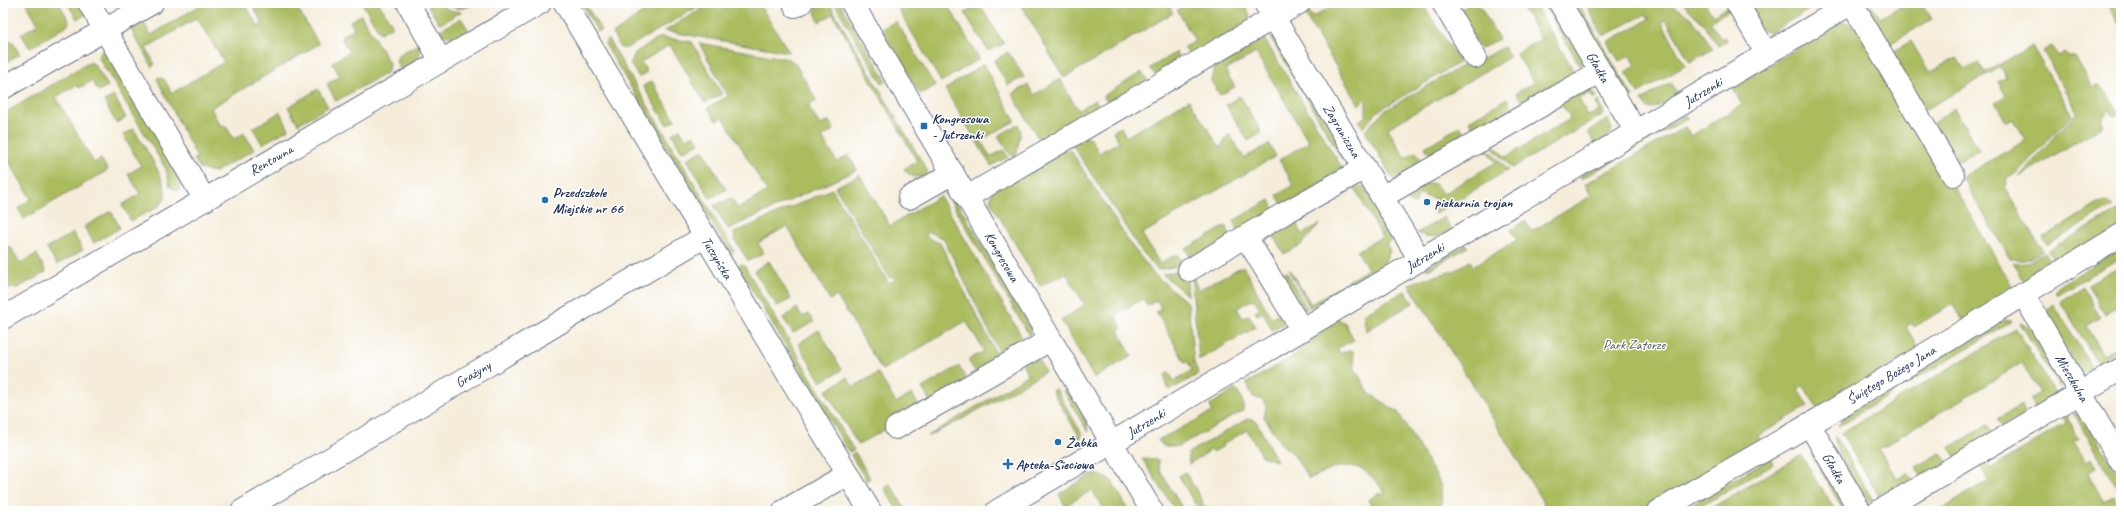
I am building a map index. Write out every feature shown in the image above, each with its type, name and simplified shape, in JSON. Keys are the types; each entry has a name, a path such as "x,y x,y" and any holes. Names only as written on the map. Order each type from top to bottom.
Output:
{"street":[{"path":"89,3 205,200"},
{"path":"3,88 152,3"},
{"path":"408,3 441,61"},
{"name":"Rentowna","path":"3,318 540,3"},
{"name":"Tuszyńska","path":"565,3 704,237 870,511"},
{"name":"Kongresowa","path":"852,3 1152,511"},
{"path":"967,197 1041,154 1269,10 1299,3"},
{"path":"1444,3 1475,57"},
{"name":"Gładka","path":"1560,3 1636,132"},
{"path":"1737,3 1767,54"},
{"path":"1852,3 1953,175"},
{"name":"Jutrzenki","path":"997,511 1852,3"},
{"name":"Zagraniczna","path":"1269,10 1420,260"},
{"path":"1382,197 1600,72"},
{"path":"1189,270 1283,214 1365,168"},
{"path":"909,198 952,173"},
{"name":"Świętego Bożego Jana","path":"1659,511 1809,424 2121,235"},
{"name":"Grażyny","path":"242,511 704,237"},
{"path":"1246,237 1302,330"},
{"name":"Mieszkalna","path":"2023,294 2121,462"},
{"path":"896,428 1050,340"},
{"path":"1879,511 2121,369"},
{"name":"Gładka","path":"1809,424 1860,511"},
{"path":"784,511 848,474"}],"green space":[{"path":"26,3 59,3 69,21 68,25 30,48 21,34 38,24"},
{"path":"67,3 81,3 87,14 77,19"},
{"path":"204,3 244,3 258,26 263,24 251,3 294,3 319,44 211,108 221,127 225,125 234,139 244,133 254,150 215,172 200,169 194,159 197,158 157,79 158,77 164,79 172,93 224,62 197,18 146,48 155,64 152,67 129,26 141,19 151,35"},
{"path":"362,3 379,3 393,26 380,33"},
{"path":"438,3 449,10 461,12 442,23 438,22 428,6"},
{"path":"445,3 451,3 452,6 457,3 476,3 468,7 457,8 449,6"},
{"path":"581,3 585,3 601,30 598,32"},
{"path":"656,3 704,3 627,48 620,48 613,34"},
{"path":"711,3 763,3 760,5 789,52 665,31"},
{"path":"818,3 829,3 928,172 926,175 919,177 914,176 909,174 904,169 917,161 833,14 819,22 815,12"},
{"path":"834,3 840,3 886,80 882,83"},
{"path":"904,3 947,3 979,59 941,82 897,7"},
{"path":"1020,3 1110,3 1113,8 1121,3 1128,3 1132,9 1143,3 1167,3 1173,13 1064,78"},
{"path":"1189,3 1243,3 1250,15 1248,23 1190,57 1184,47 1195,41 1177,10"},
{"path":"1338,3 1422,3 1460,62 1378,111 1363,128 1359,121 1366,116 1365,99 1359,105 1301,8 1305,6 1313,17"},
{"path":"1471,3 1478,3 1499,39 1480,49 1457,12"},
{"path":"1520,3 1534,3 1578,78 1526,109 1516,93 1534,83 1516,53 1541,39"},
{"path":"1542,3 1550,3 1584,59 1581,67"},
{"path":"1571,3 1578,3 1633,97 1629,99"},
{"path":"1585,3 1668,3 1670,7 1677,8 1689,16 1713,49 1690,62 1666,20 1662,22 1685,66 1638,93 1625,72 1636,65 1630,55 1619,61 1607,42 1649,19 1646,14 1603,36"},
{"path":"1682,3 1705,3 1713,16 1732,4 1734,7 1710,22 1721,39 1725,37 1727,41 1718,46 1703,23"},
{"path":"1744,3 1818,4 1770,33 1760,29"},
{"path":"1906,3 1927,3 1923,5 1932,19 1883,48 1869,23 1867,6 1871,4 1880,18"},
{"path":"2107,3 2121,3 2121,27"},
{"path":"980,5 1004,44 988,51 965,13"},
{"path":"361,15 389,63 388,72 336,101 327,84 340,76 332,63 349,52 341,37 354,29 350,21"},
{"path":"461,18 470,32 462,36 454,37 445,36 437,32"},
{"path":"896,21 935,86 920,94 881,29"},
{"name":"Park Zatorze","path":"1844,21 1857,28 1865,37 2015,291 1964,322 1953,304 1914,327 1912,323 1906,327 1919,349 1818,409 1803,385 1798,390 1808,406 1758,436 1761,442 1644,511 1548,511 1481,399 1409,285 1419,280 1454,271 1470,261 1473,266 1517,240 1511,230 1525,221 1532,231 1591,196 1585,184 1685,127 1691,136 1742,105 1732,87"},
{"path":"1262,35 1342,168 1340,175 1283,207 1277,195 1294,185 1279,160 1309,142 1256,53 1225,70 1235,87 1220,95 1211,81 1218,53"},
{"path":"1270,36 1278,38 1345,153 1343,160"},
{"path":"661,37 692,42 722,94 705,103 670,45 641,62 647,72 639,77 630,64 636,52"},
{"path":"608,39 734,250 731,255 605,44"},
{"path":"11,40 20,54 3,64 3,45"},
{"path":"1911,41 1929,72 1957,58 1964,69 1978,62 1984,73 2032,46 2072,115 2016,174 2006,179 2007,183 2005,188 2043,251 2039,254 2028,258 2010,259 1962,177 2026,140 2013,118 2006,122 1995,102 2006,96 1998,82 2006,77 2001,67 1921,112 1887,55"},
{"path":"420,43 421,48 419,57 410,67 402,72 396,62 398,55"},
{"path":"699,43 789,59 795,63 817,101 808,106 820,125 829,121 834,130 822,137 837,162 849,155 857,170 728,229 714,206 731,198 738,209 767,191 723,117 716,121 708,108 728,96"},
{"path":"2051,46 2059,57 2064,53 2069,57 2075,57 2092,87 2098,85 2105,91 2120,113 2114,116 2110,111 2102,119 2102,126 2019,177 2077,112 2043,51"},
{"path":"1504,47 1510,57 1388,128 1405,158 1416,152 1425,166 1394,181 1365,131 1384,111 1474,59 1476,62"},
{"path":"102,50 113,58 182,181 179,191 170,187 166,169 98,57"},
{"path":"1008,52 1024,77 1008,85 994,61"},
{"path":"1176,52 1181,62 1156,76 1150,68"},
{"path":"90,62 95,65 108,86 98,91 92,81 79,88 77,85 56,97 94,163 101,159 108,170 24,219 18,208 31,199 3,151 3,114"},
{"path":"984,64 1015,121 981,140 990,157 1004,150 1008,157 991,166 945,89"},
{"path":"1142,72 1148,82 1109,104 1103,96"},
{"path":"1060,79 1078,110 1095,100 1100,108 1041,143 1012,94 1028,85 1034,95"},
{"path":"652,81 675,120 667,125 643,86"},
{"path":"1671,82 1679,97 1654,108 1647,108 1642,100"},
{"path":"1584,87 1592,89 1597,97 1593,98 1590,93 1579,99 1588,116 1599,111 1596,103 1599,101 1604,114 1512,168 1489,144 1491,143 1506,157 1570,119 1568,113 1558,102"},
{"path":"318,89 328,107 298,124 288,107"},
{"path":"114,96 126,118 116,123 104,101"},
{"path":"1240,96 1262,133 1248,141 1226,105"},
{"path":"1507,98 1516,114 1478,137 1469,121"},
{"path":"1189,100 1220,148 1229,134 1244,158 1269,144 1276,156 1142,234 1160,264 1177,254 1184,265 1158,270 1141,251 1070,141 1078,135 1091,139 1099,153 1119,142 1113,131 1121,127 1126,137"},
{"path":"1954,108 1979,150 1966,158 1953,163 1929,126"},
{"path":"280,112 289,129 262,144 253,128"},
{"path":"1686,114 1688,118 1582,179 1580,176"},
{"path":"1608,119 1612,130 1609,136 1596,145 1588,132"},
{"path":"1018,124 1021,131 1015,161 998,136"},
{"path":"1460,126 1469,141 1433,161 1425,147"},
{"path":"134,129 161,177 165,196 160,205 131,221 122,205 140,194 128,174 141,166 123,135"},
{"path":"680,129 686,139 694,135 699,143 685,151 681,150 672,134"},
{"path":"1485,146 1508,170 1434,214 1438,200 1419,194 1415,204 1404,199 1405,193 1425,182 1435,184 1443,194 1496,162 1483,147"},
{"path":"1057,149 1071,151 1131,245 1155,275 1188,303 1194,363 1199,374 1170,390 1166,385 1165,375 1169,372 1174,381 1192,370 1188,362 1185,363 1156,311 1161,309 1157,300 1147,306 1143,299 1115,315 1122,328 1118,330 1132,356 1094,378 1061,320 1085,305 1066,273 1040,286 990,201 994,186"},
{"path":"703,150 726,190 710,198 687,159"},
{"path":"860,175 890,226 940,196 1025,342 1004,361 943,238 928,232 926,237 940,243 1001,363 978,376 968,360 984,351 966,321 882,370 837,296 830,300 787,226 758,243 764,253 748,261 735,240 734,233 832,189 889,283 895,280 893,277 890,278 835,187"},
{"path":"1346,183 1365,187 1394,237 1393,240 1386,244 1390,251 1383,265 1310,308 1289,269 1311,304 1368,269 1357,251 1382,237 1354,187 1321,206 1317,201"},
{"path":"948,191 953,195 1032,330 1029,335 946,193"},
{"path":"1270,200 1275,211 1239,232 1233,221"},
{"path":"2106,202 2113,206 2048,245 2043,238 2098,204"},
{"path":"2118,210 2121,221 2118,230 2058,265 2049,251"},
{"path":"111,211 120,228 94,243 84,227"},
{"path":"1444,217 1452,231 1443,235 1435,236 1427,236 1417,233"},
{"path":"1295,221 1302,234 1320,224 1301,245 1284,254 1272,234"},
{"path":"1226,226 1231,238 1192,260 1186,249"},
{"path":"73,233 83,250 57,265 47,248"},
{"path":"1466,244 1468,247 1428,270 1425,268"},
{"path":"10,246 20,263 37,254 46,272 18,288 3,289 3,249"},
{"path":"2121,248 2121,257 2057,295 2056,294 2055,290 2059,286"},
{"path":"2045,253 2054,268 2026,284 2012,263 2028,262"},
{"path":"769,261 791,299 777,306 754,271"},
{"path":"742,264 854,450 849,452 738,266"},
{"path":"2121,265 2121,305 2105,314 2087,285"},
{"path":"1243,266 1271,317 1285,313 1283,324 1272,330 1263,312 1257,315 1255,311 1260,308 1254,299 1237,308 1243,318 1249,315 1256,327 1199,360 1191,275 1192,274 1198,290"},
{"path":"1186,270 1188,296 1162,274"},
{"path":"1286,271 1307,309 1295,309 1277,277"},
{"path":"2083,287 2100,317 2086,326 2103,355 2120,346 2121,347 2121,362 2103,372 2060,301"},
{"path":"1405,291 1413,303 1366,331 1363,314"},
{"path":"2054,304 2096,374 2078,372 2048,318 2048,309"},
{"path":"797,308 802,317 809,314 814,322 793,333 783,318"},
{"path":"1337,318 1345,323 1354,340 1337,348 1341,354 1348,350 1353,351 1355,369 1369,393 1398,412 1438,479 1441,486 1442,511 1374,511 1368,500 1379,493 1382,495 1385,493 1368,473 1351,466 1342,466 1309,479 1292,452 1281,444 1264,417 1266,406 1263,400 1253,397 1247,383 1290,358 1322,332 1323,327"},
{"path":"2006,320 2012,321 1838,426 1844,416 1989,326"},
{"path":"2020,323 2026,325 2039,338 2063,382 2060,389"},
{"path":"2016,328 2057,397 2037,410 2030,399 2040,393 2022,363 1879,449 1897,479 1908,473 1914,483 1884,504 1841,433"},
{"path":"819,330 842,370 821,382 798,344"},
{"path":"1027,360 1039,360 1045,372 959,421 928,436 1028,375 1022,363"},
{"path":"959,366 968,382 931,403 922,388"},
{"path":"878,373 896,403 912,394 921,409 858,445 826,391 847,377 853,387"},
{"path":"1056,389 1082,434 1081,439 1077,438 1078,434 1052,391"},
{"path":"1236,389 1243,402 1243,411 1179,446 1163,446 1158,440 1212,412 1210,405"},
{"path":"1063,390 1072,397 1080,408 1086,421 1088,432"},
{"path":"2021,405 2027,415 2003,430 1997,419"},
{"path":"2060,410 2064,410 2079,439 2074,442 2086,461 2092,458 2097,467 2088,473 2103,501 2114,496 2121,511 1937,511 1989,480 1978,463 1992,468 2066,423"},
{"path":"2073,412 2082,414 2121,480 2121,494"},
{"path":"1247,419 1256,421 1277,461 1263,457 1247,430 1225,443 1224,442 1224,446 1213,452 1211,450 1189,464 1188,453"},
{"path":"1988,425 1994,435 1956,458 1949,448"},
{"path":"1835,436 1874,502 1867,501 1846,470 1838,452"},
{"path":"855,452 870,478 867,481 851,455"},
{"path":"1810,452 1817,457 1851,511 1844,511"},
{"path":"1941,453 1947,463 1922,478 1916,467"},
{"path":"1801,455 1836,511 1706,511"},
{"path":"1770,458 1773,464 1693,511 1680,511"},
{"path":"1142,459 1158,460 1159,469 1184,511 1176,511"},
{"path":"1185,472 1203,501 1202,506 1211,508 1210,511 1199,511 1179,476"},
{"path":"1098,474 1112,481 1129,511 1105,511 1092,490 1065,506 1059,494 1090,475"},
{"path":"890,484 907,511 898,511 884,488"}],"place":[{"name":"Kongresowa - Jutrzenki","path":"924,126"},
{"name":"Przedszkole Miejskie nr 66","path":"545,200"},
{"name":"piekarnia trojan","path":"1427,202"},
{"name":"Żabka","path":"1058,442"},
{"name":"Apteka-Sieciowa","path":"1008,464"}]}
